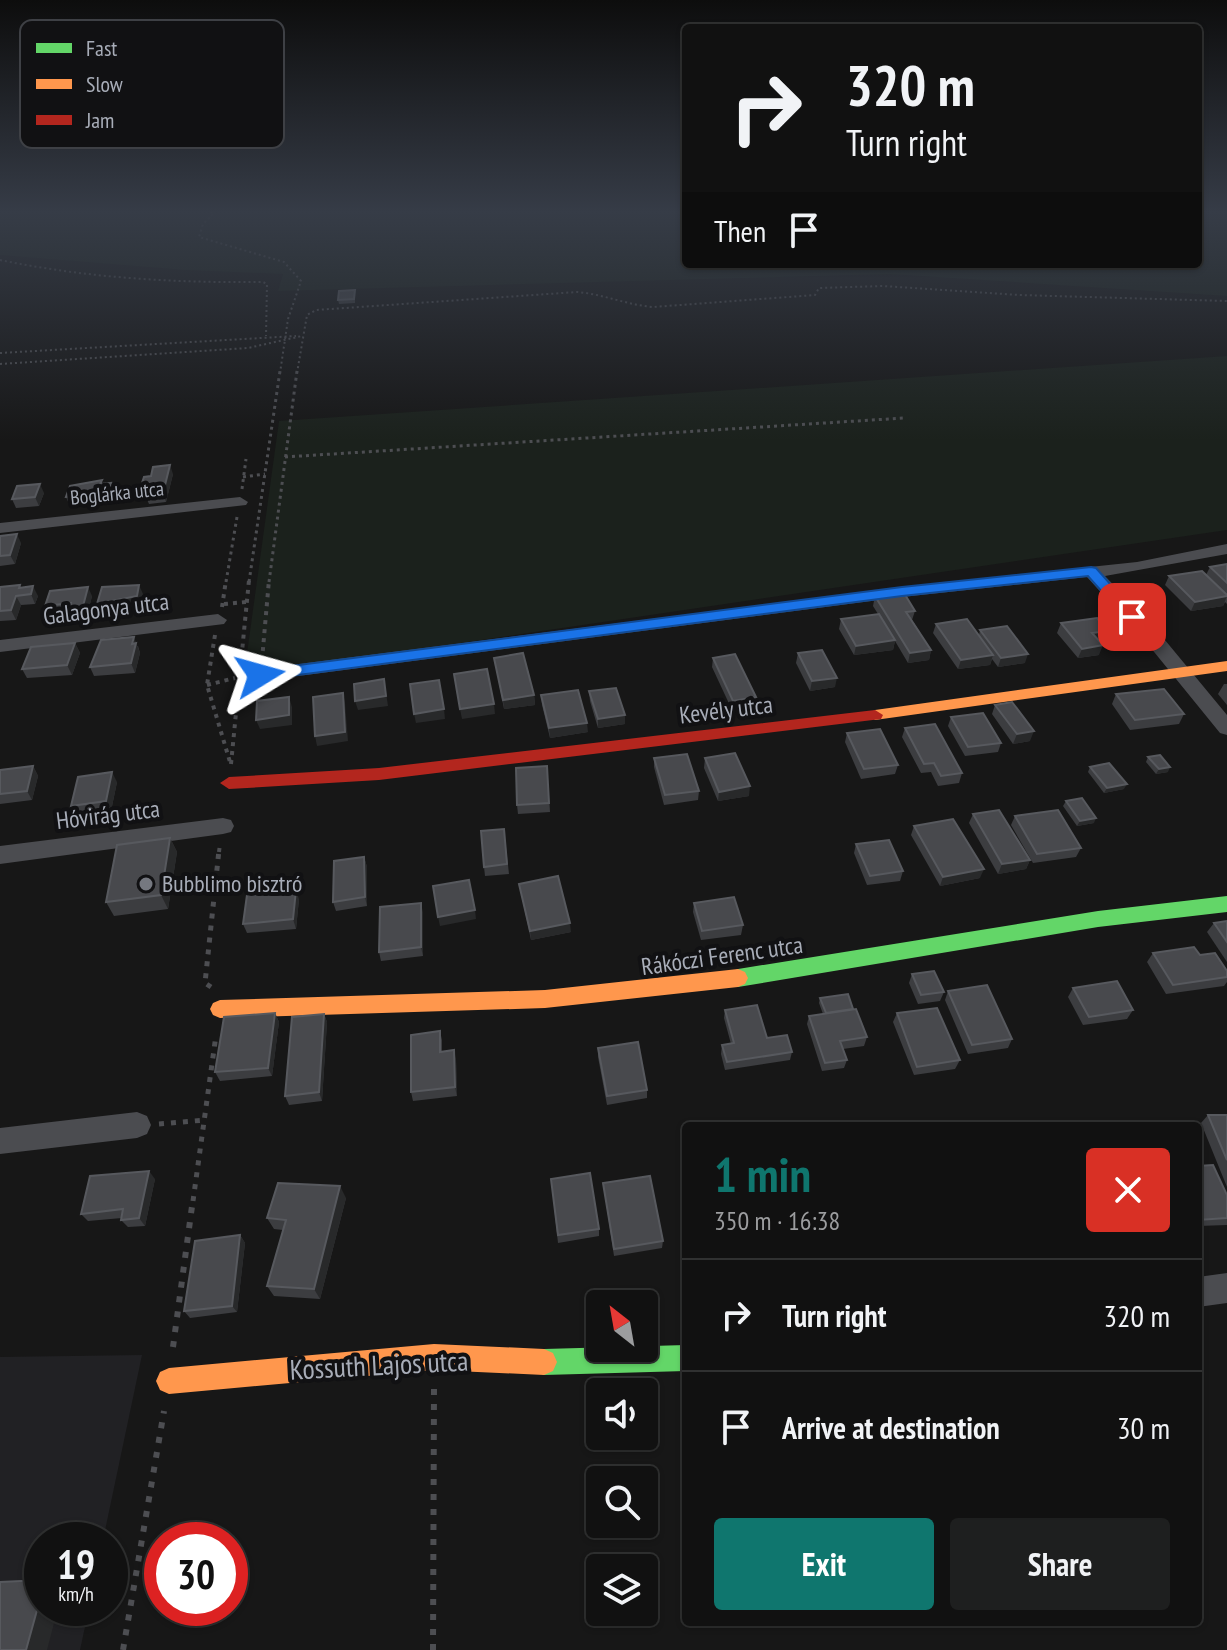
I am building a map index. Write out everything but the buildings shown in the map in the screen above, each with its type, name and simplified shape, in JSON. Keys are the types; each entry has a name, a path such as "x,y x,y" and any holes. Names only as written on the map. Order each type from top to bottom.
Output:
{"street":[{"name":"Boglárka utca","path":"0,528 240,502"},
{"path":"260,675 902,592 1137,567 1227,549"},
{"path":"1091,571 1227,728"},
{"name":"Galagonya utca","path":"0,646 220,612"},
{"name":"Kevély utca","path":"229,783 379,774 758,731 1227,666"},
{"name":"Hóvirág utca","path":"0,855 223,826"},
{"name":"Rákóczi Ferenc utca","path":"220,1009 463,1003 653,992 1098,919 1227,904"},
{"path":"0,1141 137,1125"},
{"path":"1202,1291 1227,1288"},
{"name":"Kossuth Lajos utca","path":"169,1381 434,1357 530,1362 682,1358"}],"path":[{"path":"266,336 267,287"},
{"path":"246,459 207,685 231,764 236,678 246,602 288,319 299,287"},
{"path":"260,675 271,557 307,315 316,310 577,292 600,294 630,305 653,307 788,299 815,295 819,288 826,287"},
{"path":"907,287 991,294 1227,301"},
{"path":"0,353 266,336 287,338"},
{"path":"0,364 248,348 302,336"},
{"path":"285,457 904,418"},
{"path":"243,477 265,474"},
{"path":"220,612 246,602"},
{"path":"207,685 236,678"},
{"path":"123,1650 169,1381 220,1009 220,994 205,983 223,826"},
{"path":"137,1125 205,1120"},
{"path":"433,1650 434,1357"}],"shaded area":[{"path":"279,287 422,287 278,291"},
{"path":"1089,287 1227,287 1227,296"},
{"path":"1227,356 1227,530 244,675 279,421"},
{"path":"142,1355 107,1522 24,1522 24,1626 85,1626 80,1650 0,1650 0,1357"}],"traffic: fast":[{"path":"738,978 1098,919 1227,904"},
{"path":"544,1362 682,1358"}],"traffic: slow":[{"path":"875,715 1227,666"},
{"path":"220,1009 545,999 738,978"},
{"path":"169,1381 434,1357 544,1362"}],"traffic: jam":[{"path":"229,783 379,774 875,715"}],"place":[{"name":"Bubblimo bisztró","path":"146,884"}],"route":[{"path":"260,675 902,592 1091,571 1132,617"}]}
